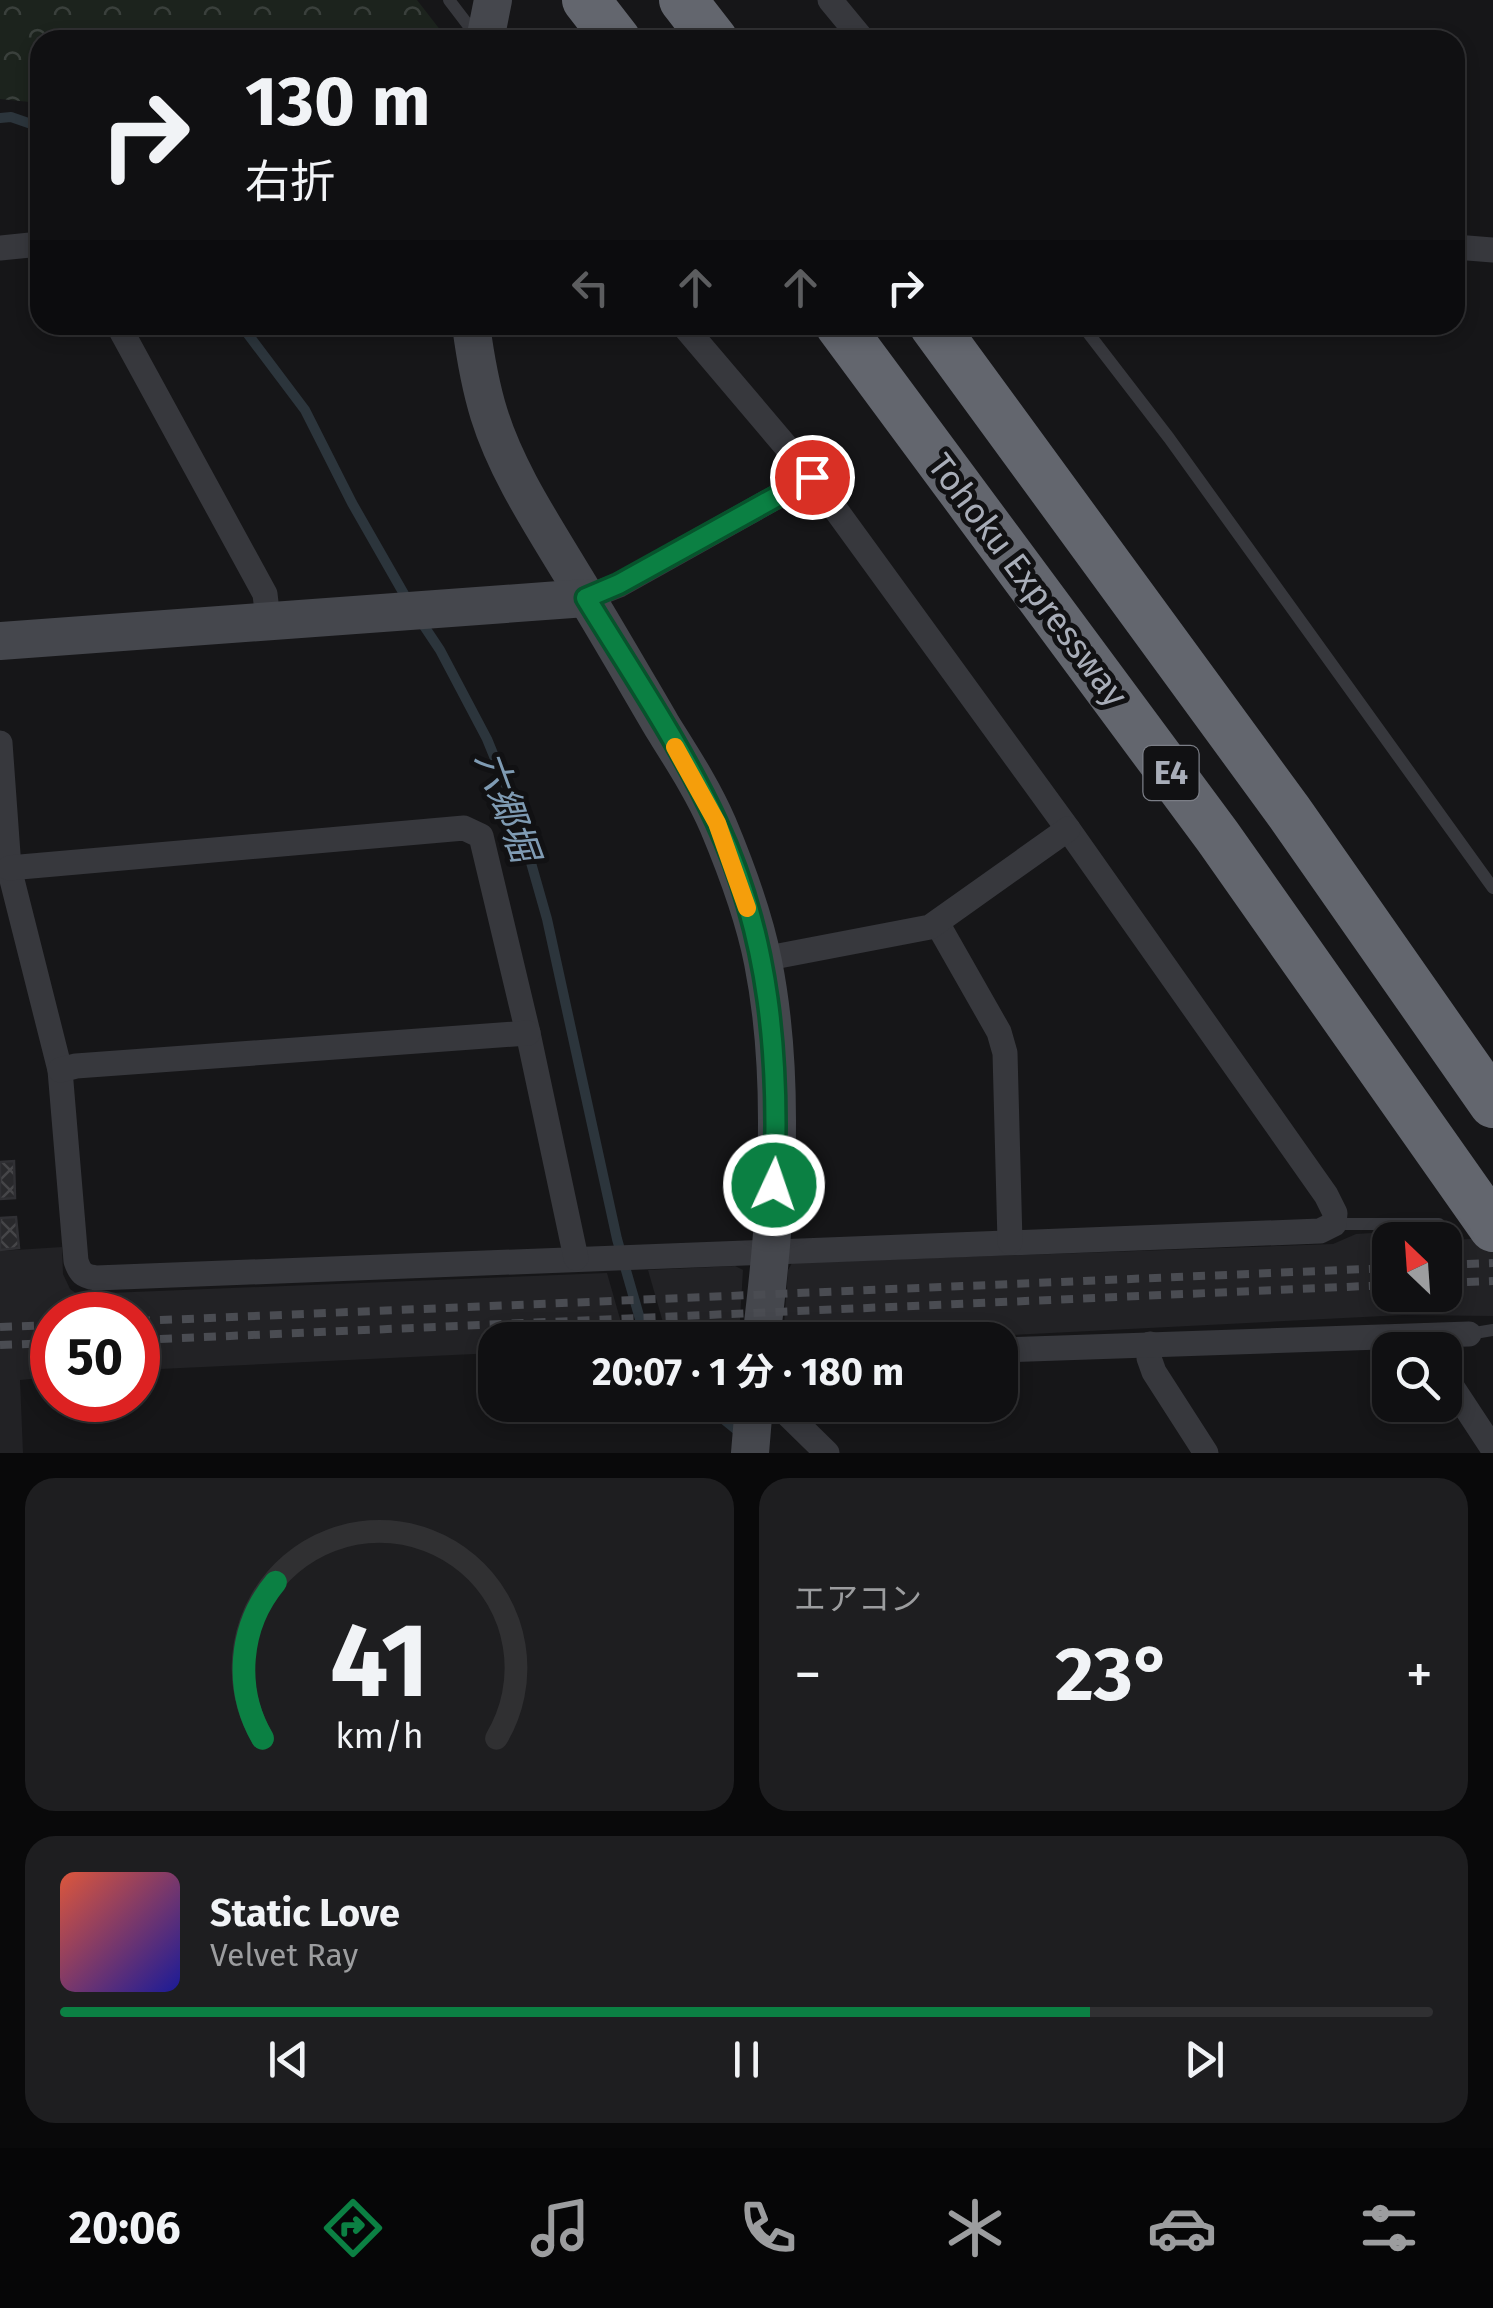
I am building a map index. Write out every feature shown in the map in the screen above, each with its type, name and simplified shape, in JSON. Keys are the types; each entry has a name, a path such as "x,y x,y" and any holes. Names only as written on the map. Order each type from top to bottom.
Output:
{"highway":[{"path":"586,0 609,30"},
{"path":"683,0 706,30"},
{"name":"Tohoku Expressway","path":"845,335 1218,837 1493,1228"},
{"name":"Tohoku Expressway","path":"941,335 1278,796 1493,1104"}],"main road":[{"path":"486,30 493,0"},
{"path":"472,335 496,432 539,520 717,823 762,959 772,1025 777,1118 763,1322"},
{"path":"0,641 586,598"},
{"path":"750,1453 758,1422"}],"street":[{"path":"830,0 855,30"},
{"path":"0,248 30,245"},
{"path":"1465,249 1493,250"},
{"path":"123,335 265,594 268,620"},
{"path":"0,743 9,868 60,1070 76,1261 79,1272 86,1276 1320,1230 1334,1224 1335,1213 1326,1195 1068,829 812,477 691,335"},
{"path":"586,598 619,584 812,477"},
{"path":"9,868 464,828 481,836 588,1257"},
{"path":"762,959 938,924 1068,829"},
{"path":"938,924 999,1032 1005,1053 1010,1242"},
{"path":"60,1070 528,1033"},
{"path":"1018,1349 1372,1342"},
{"path":"1150,1344 1154,1372 1206,1453"},
{"path":"1462,1402 1493,1449"},
{"path":"783,1422 827,1453"}],"lane":[{"path":"449,0 474,30"},
{"path":"1090,335 1170,438 1493,888"},
{"path":"1334,1224 1372,1224"}],"shaded area":[{"path":"1372,1233 1372,1312 1462,1312 1462,1239 1493,1238 1493,1316 1403,1315 1018,1335 1018,1322 784,1322 788,1270 792,1263 1333,1244 1356,1234"},
{"path":"62,1247 63,1274 74,1292 30,1292 30,1379 20,1380 23,1453 0,1453 0,1251"},
{"path":"735,1266 743,1270 740,1322 663,1322 648,1270"},
{"path":"607,1273 621,1322 478,1322 478,1354 160,1369 160,1292 127,1292"}],"green space":[{"path":"0,0 417,0 440,30 30,30 30,102 0,99"}],"building":[{"path":"14,1161 15,1198 0,1199 0,1162"},
{"path":"16,1217 19,1248 0,1250 0,1218"}],"waterway":[{"name":"六郷堀","path":"0,118 30,124"},
{"name":"六郷堀","path":"249,335 305,410 408,601"},
{"name":"六郷堀","path":"420,620 487,739 516,810 547,919 617,1239 641,1322"},
{"name":"六郷堀","path":"727,1422 744,1436"}],"railway":[{"path":"1462,1264 1493,1263"},
{"path":"160,1320 1372,1269"},
{"path":"1462,1282 1493,1281"},
{"path":"160,1339 1372,1286"},
{"path":"0,1327 30,1326"},
{"path":"0,1345 30,1344"}],"slow traffic":[{"path":"675,747 717,823 747,908"}],"route":[{"path":"774,1185 775,1056 762,959 750,915 717,823 586,598 619,584 812,477"}]}
